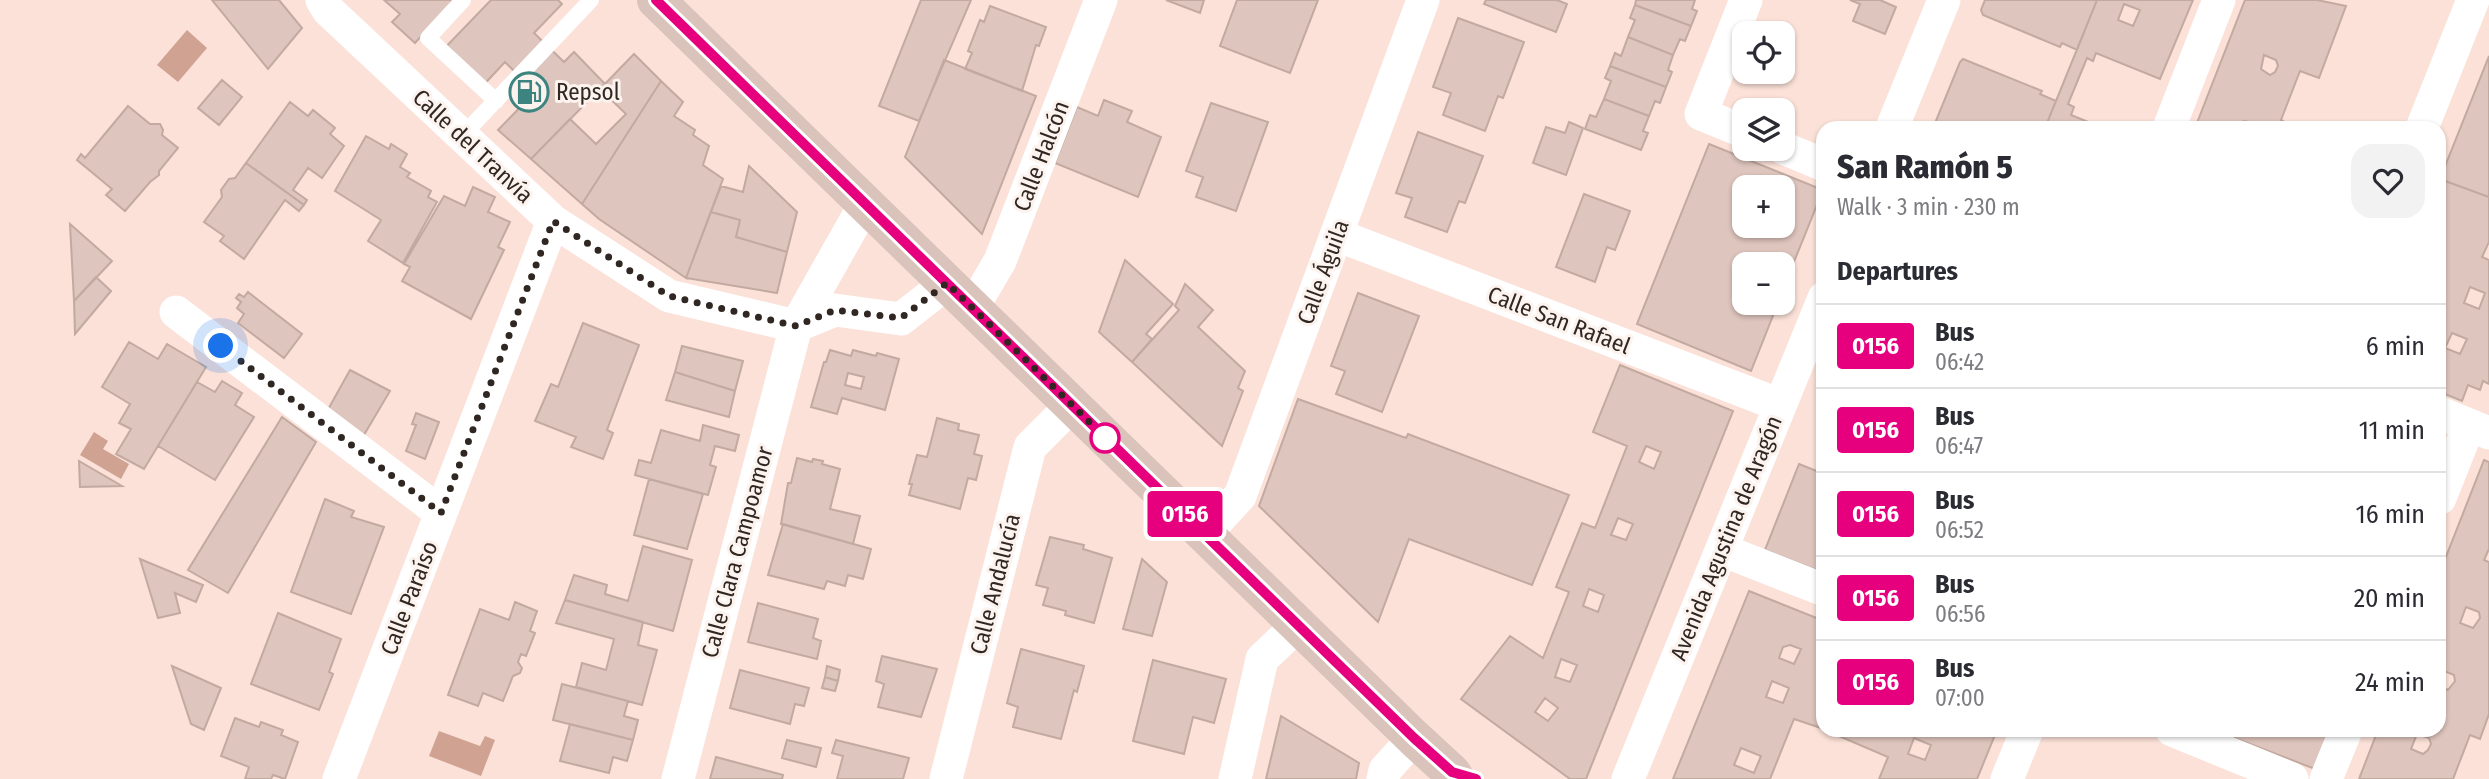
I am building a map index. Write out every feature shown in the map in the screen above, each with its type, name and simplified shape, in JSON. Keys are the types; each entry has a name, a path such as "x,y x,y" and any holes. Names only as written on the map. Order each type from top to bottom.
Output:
{"street":[{"name":"Calle del Tranvía","path":"322,0 328,10 553,221 669,296 796,326"},
{"path":"656,0 1414,738 1461,777"},
{"name":"Calle Halcón","path":"960,295 1000,261 1101,0"},
{"name":"Calle Águila","path":"1205,534 1240,496 1423,0"},
{"path":"1732,127 1701,114 1746,0"},
{"path":"1895,121 1944,0"},
{"path":"2172,121 2220,0"},
{"path":"2425,121 2473,0"},
{"path":"1795,153 1816,162"},
{"name":"Calle Clara Campoamor","path":"678,779 796,326 865,204"},
{"name":"Calle Paraíso","path":"339,779 553,221"},
{"name":"Calle San Rafael","path":"1337,235 1780,405"},
{"path":"796,326 835,310 901,318 960,295"},
{"path":"176,313 441,513"},
{"name":"Avenida Agustina de Aragón","path":"1628,779 1816,317"},
{"name":"Calle Andalucía","path":"946,779 1030,447 1072,405"},
{"path":"2446,481 2466,424"},
{"path":"1722,550 1816,587"},
{"path":"1234,779 1262,659 1299,624"},
{"path":"2007,779 2024,737"},
{"path":"2189,737 2292,779"},
{"path":"2326,779 2343,737"},
{"path":"1383,779 1385,770 1414,738"}],"lane":[{"path":"463,0 428,38 496,101"},
{"path":"462,136 591,0"}],"shaded area":[{"path":"187,30 207,48 178,82 157,65"},
{"path":"94,432 108,441 103,449 129,464 121,479 80,455"},
{"path":"439,731 480,746 485,736 495,740 481,776 429,756"}],"building":[{"path":"212,0 279,0 302,28 268,69"},
{"path":"384,0 452,2 415,43 392,22 400,14"},
{"path":"491,0 558,0 562,4 534,33 564,62 574,52 605,84 531,159 498,130 535,92 505,62 477,92 438,55"},
{"path":"921,0 971,0 919,121 879,106"},
{"path":"1166,0 1204,0 1200,13"},
{"path":"1237,0 1318,0 1290,73 1220,46"},
{"path":"1486,0 1557,0 1567,4 1556,32 1484,4"},
{"path":"1636,0 1695,0 1692,9 1697,11 1691,26 1635,5"},
{"path":"1850,0 1880,0 1896,7 1885,34 1853,21 1860,4"},
{"path":"1985,0 2097,0 2077,50 2062,43 2060,47 1983,15 1981,10"},
{"path":"2097,0 2193,0 2160,79 2096,53 2093,61 2087,58 2068,104 2074,107 2071,115 2086,121 2048,121","holes":["2124,4 2140,10 2133,26 2118,20"]},
{"path":"2245,0 2317,0 2346,6 2319,78 2300,71 2281,120 2283,121 2198,121","holes":["2264,55 2276,60 2278,66 2270,75 2261,69"]},
{"path":"1635,5 1691,26 1685,41 1680,39 1673,55 1628,37 1635,20 1630,18"},
{"path":"990,6 1046,27 1039,46 1036,45 1022,91 965,69 972,53 968,51 980,20 984,22"},
{"path":"1458,18 1524,42 1503,98 1498,96 1485,131 1443,115 1451,93 1433,87"},
{"path":"1628,37 1673,55 1668,70 1672,72 1666,87 1610,66 1615,53 1621,56"},
{"path":"634,54 661,81 582,204 531,159 570,119 596,144 626,114 600,89"},
{"path":"2489,56 2489,197 2446,181 2446,164"},
{"path":"1963,59 2042,91 2040,94 2056,101 2048,121 1936,121"},
{"path":"944,60 1036,96 982,234 905,157"},
{"path":"1610,66 1666,87 1660,103 1655,101 1649,116 1604,99 1611,81 1605,78"},
{"path":"222,80 242,97 219,125 198,108"},
{"path":"661,81 683,102 674,116 695,130 693,135 709,146 703,165 723,179 686,278 599,219 582,204"},
{"path":"1604,99 1649,116 1643,131 1648,133 1641,150 1585,129 1590,115 1596,117"},
{"path":"1104,100 1132,111 1127,122 1161,137 1138,197 1055,163 1077,107 1098,116"},
{"path":"290,102 308,116 313,110 335,128 330,134 344,146 322,178 308,168 293,190 307,200 304,205 246,163"},
{"path":"1211,103 1268,122 1236,211 1196,197 1203,177 1186,171"},
{"path":"128,106 150,124 160,124 162,135 178,148 159,171 159,175 125,211 106,195 112,189 77,160 81,154 85,158"},
{"path":"1569,122 1583,128 1566,175 1533,163 1546,127 1565,133"},
{"path":"1418,132 1483,156 1465,203 1459,201 1447,232 1405,217 1412,198 1396,193"},
{"path":"366,136 389,149 391,144 407,154 400,167 410,173 407,177 431,191 428,197 437,202 403,263 368,241 381,220 335,191"},
{"path":"1709,144 1732,153 1732,161 1751,161 1786,175 1732,175 1732,238 1795,238 1795,179 1816,187 1816,207 1795,259 1795,252 1732,252 1732,315 1773,315 1751,371 1637,324"},
{"path":"246,163 304,205 299,211 285,200 244,259 220,241 224,236 204,222 222,197 221,190 229,179 235,178"},
{"path":"749,166 797,212 787,252 736,237 740,220 711,212 721,186 743,192"},
{"path":"2446,181 2489,197 2489,242 2482,257 2489,260 2489,384 2483,381 2480,390 2468,385 2462,401 2446,394 2446,348 2460,354 2467,339 2452,333 2446,346","holes":["2470,287 2485,293 2479,309 2464,303"]},
{"path":"473,187 495,197 488,212 510,222 498,247 504,250 471,319 402,281 410,267 404,264 444,196 465,206"},
{"path":"1584,194 1630,211 1615,250 1607,247 1595,282 1556,267"},
{"path":"711,212 740,220 736,237 787,252 777,293 686,278"},
{"path":"70,224 112,261 74,301"},
{"path":"1125,260 1173,304 1146,334 1152,339 1132,362 1099,332"},
{"path":"96,277 111,291 75,334 74,301"},
{"path":"1185,284 1213,310 1198,327 1245,371 1238,388 1243,391 1222,446 1132,362 1179,310 1175,306"},
{"path":"248,292 302,334 284,358 238,323 244,314 237,308 241,302 236,298 239,294 244,297"},
{"path":"1358,293 1419,316 1382,412 1336,394 1345,371 1331,366"},
{"path":"583,323 639,345 607,430 613,433 603,459 571,447 576,437 535,421 551,384 558,387"},
{"path":"129,342 158,359 167,344 206,367 144,469 116,454 131,429 119,423 130,404 102,387"},
{"path":"682,346 743,361 735,391 675,372"},
{"path":"830,350 851,356 853,350 899,359 885,410 842,398 837,414 811,407","holes":["848,373 864,377 861,389 845,385"]},
{"path":"1620,365 1733,411 1586,779 1570,779 1461,699 1510,636 1543,658 1569,592 1556,587 1582,523 1595,528 1627,446 1593,432","holes":["1646,446 1661,452 1654,469 1639,462","1618,518 1633,524 1626,540 1611,535","1589,589 1604,595 1598,612 1583,606","1561,659 1577,665 1570,682 1555,677","1545,698 1558,708 1548,721 1535,712"]},
{"path":"350,370 390,391 361,440 326,413"},
{"path":"675,372 735,391 729,417 666,400"},
{"path":"222,381 242,393 235,405 254,417 215,480 158,446 197,382 215,392"},
{"path":"1298,399 1406,438 1408,434 1569,495 1532,585 1409,539 1378,622 1259,506"},
{"path":"416,413 439,422 425,459 406,451 416,425 412,424"},
{"path":"282,417 316,442 228,593 188,570"},
{"path":"937,418 959,424 958,430 979,435 974,454 982,456 976,480 968,478 960,509 909,495 912,484 909,484 917,455 927,457"},
{"path":"703,425 739,435 735,451 715,446 710,465 716,467 708,495 635,475 639,460 651,463 661,430 700,441"},
{"path":"797,458 812,462 813,459 823,461 822,464 840,469 830,509 860,516 853,544 781,524 788,483 791,483"},
{"path":"2484,460 2489,462 2489,549 2484,560 2489,562 2489,714 2480,739 2470,735 2453,779 2359,779 2375,737 2416,737 2411,749 2423,754 2431,744 2426,737 2446,737 2446,689 2455,681 2454,675 2446,672 2446,557","holes":["2466,607 2479,612 2480,618 2473,628 2460,623"]},
{"path":"79,461 122,486 80,487"},
{"path":"1799,464 1816,471 1816,570 1765,550"},
{"path":"649,479 703,494 687,549 634,535"},
{"path":"325,499 354,511 351,517 384,527 351,614 291,592"},
{"path":"783,524 871,549 863,579 848,575 845,586 827,581 824,589 768,575"},
{"path":"1050,537 1084,545 1083,549 1112,558 1094,623 1065,615 1066,611 1043,605 1048,588 1036,585"},
{"path":"643,546 692,560 673,631 565,600 574,575 607,585 605,594 628,601"},
{"path":"140,559 203,585 196,602 175,593 180,613 158,618"},
{"path":"1142,559 1167,582 1152,636 1123,629"},
{"path":"1749,591 1816,618 1816,726 1794,719 1770,779 1673,779","holes":["1790,645 1801,649 1794,664 1779,658 1783,647","1772,681 1789,688 1783,703 1766,697","1741,748 1761,756 1754,773 1734,765"]},
{"path":"565,600 643,622 638,645 657,650 642,705 576,687 582,663 606,670 614,639 556,623"},
{"path":"515,602 537,611 530,631 535,633 526,656 521,654 518,662 522,668 520,673 513,676 503,701 483,693 478,706 448,695 480,609 509,620"},
{"path":"758,603 818,619 813,638 821,641 817,659 748,642"},
{"path":"278,613 341,639 329,672 333,674 319,710 251,684"},
{"path":"1021,649 1084,666 1077,692 1074,690 1061,739 1013,727 1018,707 1007,703"},
{"path":"882,656 937,669 921,717 878,707 884,684 876,681"},
{"path":"1153,660 1226,679 1214,723 1193,717 1184,754 1133,741"},
{"path":"172,666 221,688 204,730 191,724"},
{"path":"827,666 840,670 838,681 825,677"},
{"path":"740,670 809,688 804,706 795,704 790,724 730,708"},
{"path":"825,677 838,681 835,691 822,688"},
{"path":"562,684 628,701 624,716 638,720 633,740 553,720"},
{"path":"1281,716 1359,763 1356,779 1266,779"},
{"path":"235,718 259,727 261,722 283,730 281,735 298,742 285,779 273,775 271,779 245,779 249,767 221,756"},
{"path":"570,724 633,740 627,761 613,757 609,773 560,761"},
{"path":"1841,737 1994,737 1977,779 1879,779 1888,757","holes":["1914,738 1931,745 1925,760 1908,754"]},
{"path":"2232,737 2328,737 2315,769"},
{"path":"787,740 821,748 816,767 782,758"},
{"path":"836,740 909,758 903,779 837,779 843,756 832,753"},
{"path":"716,757 783,775 782,779 710,779"}],"bus line":[{"name":"0156","path":"656,0 1414,738 1452,772 1476,779"}],"place":[{"name":"Repsol","path":"529,92"}],"route":[{"path":"221,346 441,513 553,221 669,296 796,326 835,310 901,318 947,283 1110,442 1105,438"}]}
